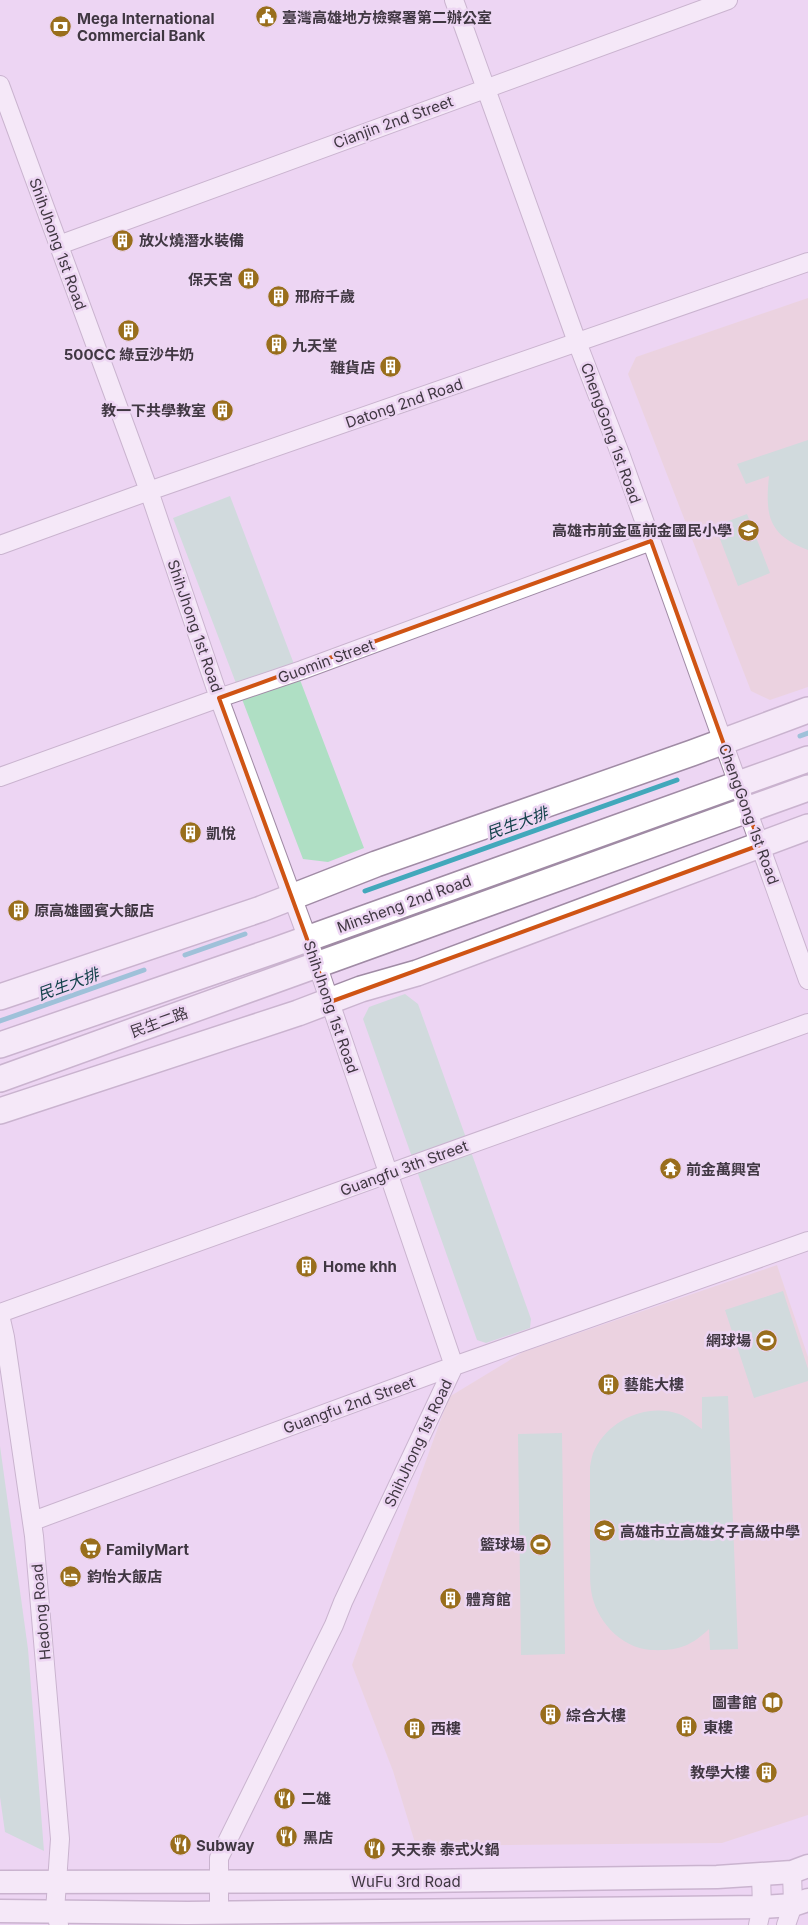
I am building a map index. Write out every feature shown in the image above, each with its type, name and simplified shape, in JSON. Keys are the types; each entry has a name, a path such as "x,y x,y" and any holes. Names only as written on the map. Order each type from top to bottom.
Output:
{"main road":[{"path":"0,997 160,944 292,897 376,864 723,742 758,727 808,710"},
{"name":"Minsheng 2nd Road","path":"0,1045 307,939 808,759"},
{"name":"Minsheng 2nd Road","path":"317,964 808,788"},
{"path":"0,1111 330,1002 361,989 417,973 808,827"},
{"name":"民生二路","path":"0,1079 317,964"}],"street":[{"name":"ChengGong 1st Road","path":"454,0 577,342 621,456 808,980"},
{"name":"Cianjin 2nd Street","path":"59,246 728,0"},
{"name":"ShihJhong 1st Road","path":"0,85 149,491 219,698 317,964 454,1366 343,1602 334,1626 219,1858 219,1912"},
{"name":"Datong 2nd Road","path":"0,545 149,491 808,262"},
{"name":"Guomin Street","path":"0,777 302,670 651,541"},
{"name":"Guangfu 3th Street","path":"0,1314 808,1023"},
{"name":"Guangfu 2nd Street","path":"33,1521 454,1366 808,1241"},
{"name":"Hedong Road","path":"0,1314 33,1521 60,1839 54,1920"},
{"name":"WuFu 3rd Road","path":"1,1882 416,1881 761,1875 800,1869"},
{"path":"796,1910 800,1869"},
{"path":"760,1916 761,1875"},
{"name":"WuFu 3rd Road","path":"54,1920 123,1913 760,1916 796,1910"},
{"path":"2,1911 54,1920"}],"highlighted area":[{"path":"651,541 760,845 330,1002 219,698"}],"shaded area":[{"name":"高雄市前金區前金國民小學","path":"808,298 808,687 770,700 751,691 628,374 636,357"},
{"name":"高雄市立高雄女子高級中學","path":"777,1265 808,1357 808,1815 722,1843 416,1846 393,1771 352,1665 449,1397 523,1352"}],"green space":[{"path":"808,440 808,550 784,538 772,522 768,502 769,476 746,484 737,464"},
{"path":"230,496 364,848 328,862 303,859 173,518"},
{"path":"747,514 770,573 738,586 715,526"},
{"path":"405,994 418,1004 531,1319 530,1328 486,1343 477,1340 363,1019 369,1007"},
{"name":"網球場","path":"783,1291 808,1369 808,1381 754,1398 725,1310"},
{"path":"728,1396 738,1649 710,1650 709,1629 696,1640 676,1649 651,1650 629,1644 611,1630 593,1601 590,1585 590,1467 593,1453 610,1429 631,1416 643,1412 667,1411 679,1414 702,1429 702,1397"},
{"name":"籃球場","path":"562,1433 565,1654 521,1655 518,1434"},
{"path":"0,1446 28,1649 44,1851 5,1832 0,1797"}],"waterway":[{"name":"民生大排","path":"800,736 808,733"},
{"name":"民生大排","path":"365,891 677,780"},
{"name":"民生大排","path":"185,955 245,934"},
{"name":"民生大排","path":"0,1021 144,970"}],"place":[{"name":"臺灣高雄地方檢察署第二辦公室","path":"266,17"},
{"name":"Mega International Commercial Bank","path":"61,27"},
{"name":"放火燒潛水裝備","path":"123,240"},
{"name":"保天宮","path":"249,279"},
{"name":"邢府千歲","path":"279,296"},
{"name":"500CC 綠豆沙牛奶","path":"129,331"},
{"name":"九天堂","path":"276,345"},
{"name":"雜貨店","path":"391,367"},
{"name":"教一下共學教室","path":"222,410"},
{"name":"高雄市前金區前金國民小學","path":"748,530"},
{"name":"凱悅","path":"190,833"},
{"name":"原高雄國賓大飯店","path":"18,910"},
{"name":"前金萬興宮","path":"670,1169"},
{"name":"Home khh","path":"307,1266"},
{"name":"網球場","path":"767,1340"},
{"name":"藝能大樓","path":"608,1384"},
{"name":"高雄市立高雄女子高級中學","path":"604,1531"},
{"name":"籃球場","path":"541,1544"},
{"name":"FamilyMart","path":"90,1549"},
{"name":"鈞怡大飯店","path":"71,1576"},
{"name":"體育館","path":"450,1599"},
{"name":"圖書館","path":"773,1702"},
{"name":"綜合大樓","path":"550,1715"},
{"name":"東樓","path":"687,1727"},
{"name":"西樓","path":"415,1728"},
{"name":"教學大樓","path":"766,1772"},
{"name":"二雄","path":"285,1798"},
{"name":"黑店","path":"287,1837"},
{"name":"Subway","path":"180,1845"},
{"name":"天天泰 泰式火鍋","path":"375,1849"}]}
